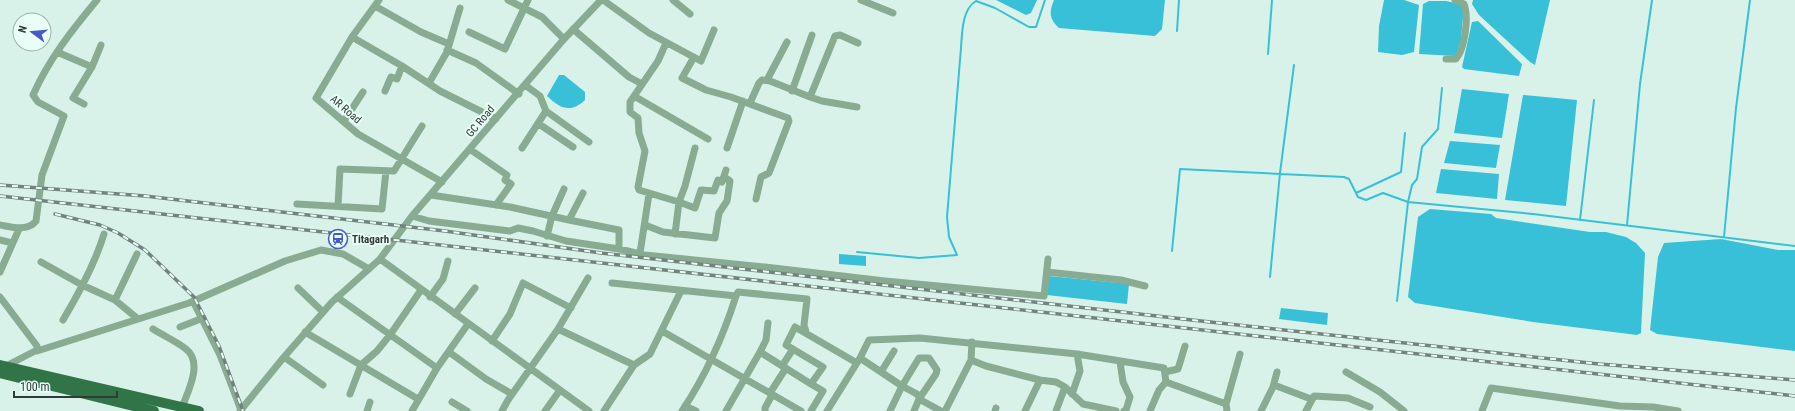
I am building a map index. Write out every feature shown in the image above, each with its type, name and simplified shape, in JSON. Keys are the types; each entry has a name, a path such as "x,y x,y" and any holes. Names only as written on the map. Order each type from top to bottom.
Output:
{"main road":[{"path":"2,368 182,409 199,411"},
{"path":"2,368 132,409 154,411"}],"street":[{"path":"0,225 20,229 33,224 36,221 42,175 64,116 38,102 33,95 43,72 72,30 97,0"},
{"path":"508,0 542,17 564,39"},
{"path":"469,32 505,49 528,0"},
{"path":"602,0 666,43 701,60 714,30"},
{"name":"GC Road","path":"241,410 323,312 337,297 380,259 412,216 519,94 564,39 602,0"},
{"path":"673,0 690,14"},
{"path":"861,0 893,13"},
{"path":"1446,59 1456,59 1462,53 1467,12 1464,4 1456,0"},
{"path":"377,3 421,32 476,63 519,94"},
{"name":"AR Road","path":"377,3 352,37 316,98 358,134 442,182"},
{"path":"429,83 448,47 460,8"},
{"path":"573,29 629,76 642,84"},
{"path":"792,91 812,35"},
{"path":"810,97 835,36 840,35 858,43"},
{"path":"352,37 402,66 440,91 496,119"},
{"path":"767,80 787,42"},
{"path":"645,226 663,232 715,238 719,213 727,201 730,181 725,174 722,182 718,180 714,191 701,190 695,208 679,202 641,192 638,187 645,151 639,133 638,118 630,112 629,106 634,96 658,61 666,43"},
{"path":"84,104 73,98 92,67 101,45"},
{"path":"57,52 92,67"},
{"path":"694,57 682,78 706,90 786,116 789,120 769,173 761,177 756,199"},
{"path":"385,91 391,78 397,79 402,66"},
{"path":"727,148 746,102 762,80 767,80 792,91 822,101 857,107"},
{"path":"526,85 540,96 546,111 589,142"},
{"path":"344,121 363,92"},
{"path":"634,96 708,139"},
{"path":"522,148 539,124 546,111"},
{"path":"539,124 573,147"},
{"path":"338,206 340,169 394,171 422,126"},
{"path":"675,234 679,202 685,186 695,148"},
{"path":"470,150 507,175 506,180 511,184 496,205"},
{"path":"297,204 382,209 386,171"},
{"path":"547,236 552,216 564,189"},
{"path":"569,220 583,193"},
{"path":"640,253 649,194"},
{"path":"431,195 496,205 619,230 619,249"},
{"path":"412,216 429,221 510,231 518,228 566,241 619,249 645,255 885,281 1044,296 1048,259"},
{"path":"0,272 12,243 20,229"},
{"path":"63,320 100,249 104,234"},
{"path":"0,240 12,243"},
{"path":"2,368 37,351 193,301 285,261 321,250 343,254 369,269"},
{"path":"115,300 137,254"},
{"path":"380,259 430,297 589,411"},
{"path":"430,297 443,279 448,261"},
{"path":"41,262 82,285 115,300 138,319"},
{"path":"1047,272 1121,280 1145,286"},
{"path":"502,411 512,394 558,329 588,278"},
{"path":"492,341 510,314 523,283 571,308"},
{"path":"612,283 736,296"},
{"path":"298,288 323,312"},
{"path":"455,314 475,288"},
{"path":"350,394 361,365 390,335 421,290"},
{"path":"605,411 634,365 650,354 681,291"},
{"path":"696,411 683,409 719,346 738,292 807,299 804,324 806,332"},
{"path":"0,297 37,346 37,351"},
{"path":"337,297 437,368"},
{"path":"193,301 220,355 241,410"},
{"path":"180,327 202,318"},
{"path":"412,411 437,368 468,324"},
{"path":"726,411 766,340 768,324"},
{"path":"811,384 823,367 786,345 795,327 881,372 918,395 919,399 941,411"},
{"path":"153,329 186,349 191,354 194,370 182,409"},
{"path":"558,329 634,365"},
{"path":"662,330 801,411"},
{"path":"305,332 418,399"},
{"path":"827,411 858,361 869,340 920,338 972,342 1077,354 1164,368 1166,382 1159,390 1150,411"},
{"path":"945,411 971,360 972,342"},
{"path":"1165,372 1178,369 1185,346"},
{"path":"765,411 771,394 794,349"},
{"path":"881,372 894,351"},
{"path":"449,352 486,379 512,394"},
{"path":"760,352 823,391 811,411"},
{"path":"1072,394 1080,371 1077,354"},
{"path":"1166,382 1226,407 1240,354"},
{"path":"284,357 322,385"},
{"path":"890,411 902,386 919,358 929,358 937,370 936,374 919,399 914,411"},
{"path":"971,360 986,366 1040,380 1056,382 1065,387 1082,408 1116,411"},
{"path":"1120,362 1123,382 1130,397 1126,410 1124,411"},
{"path":"1261,411 1274,385 1277,372"},
{"path":"1346,372 1380,392 1404,411"},
{"path":"1025,411 1040,380"},
{"path":"1274,385 1311,399"},
{"path":"1056,411 1065,387"},
{"path":"1482,411 1491,388 1620,406 1653,407 1678,411"},
{"path":"545,411 560,390"},
{"path":"1306,411 1311,399 1314,396 1348,398 1370,407"},
{"path":"367,411 370,402"},
{"path":"452,402 467,411"}],"water":[{"path":"996,0 1037,0 1031,13 1026,15"},
{"path":"1054,0 1165,0 1162,29 1155,36 1059,28 1053,22 1051,15 1051,8"},
{"path":"1384,0 1404,0 1419,5 1414,52 1402,55 1378,52 1379,26"},
{"path":"1473,0 1550,0 1535,65 1479,15 1472,4"},
{"path":"1429,1 1446,1 1464,5 1461,40 1456,56 1419,54 1423,4"},
{"path":"1478,21 1522,64 1519,76 1464,69 1462,67 1472,22"},
{"path":"559,75 564,75 585,92 585,100 575,107 565,108 556,104 547,96"},
{"path":"1462,89 1509,94 1502,138 1454,133"},
{"path":"1523,95 1577,100 1566,206 1505,200"},
{"path":"1450,141 1500,145 1496,168 1444,163"},
{"path":"1441,169 1499,174 1497,199 1436,193"},
{"path":"1430,209 1491,214 1496,218 1590,232 1606,232 1626,237 1636,243 1645,253 1641,333 1637,335 1533,322 1415,303 1408,297 1418,217"},
{"path":"1721,239 1778,250 1795,250 1795,351 1657,334 1650,330 1658,257 1664,243"},
{"path":"839,254 866,256 866,266 839,264"},
{"path":"1049,276 1129,284 1127,304 1047,295"},
{"path":"1281,308 1328,313 1327,325 1279,319"}],"waterway":[{"path":"857,252 919,258 957,255 949,237 947,217 962,36 965,16 971,5 976,1 995,8 1029,27 1036,27 1045,0"},
{"path":"1177,31 1179,0"},
{"path":"1268,54 1272,0"},
{"path":"1627,225 1640,84 1652,0"},
{"path":"1724,237 1736,108 1750,0"},
{"path":"1270,277 1280,173 1294,65"},
{"path":"1397,301 1408,202 1412,185 1417,179 1422,147 1438,129 1442,88"},
{"path":"1580,220 1594,100"},
{"path":"1356,193 1401,172 1405,133"},
{"path":"1172,251 1180,169 1344,177 1349,179 1358,197 1366,200 1383,193 1408,202 1533,214 1795,246"}],"railway":[{"path":"0,185 145,196 445,231 601,253 1192,320 1599,364 1795,380"},
{"path":"0,196 1795,396"},
{"path":"55,214 100,225 118,233 145,250 194,297 219,346 243,411"}],"place":[{"name":"Titagarh","path":"338,239"}]}
